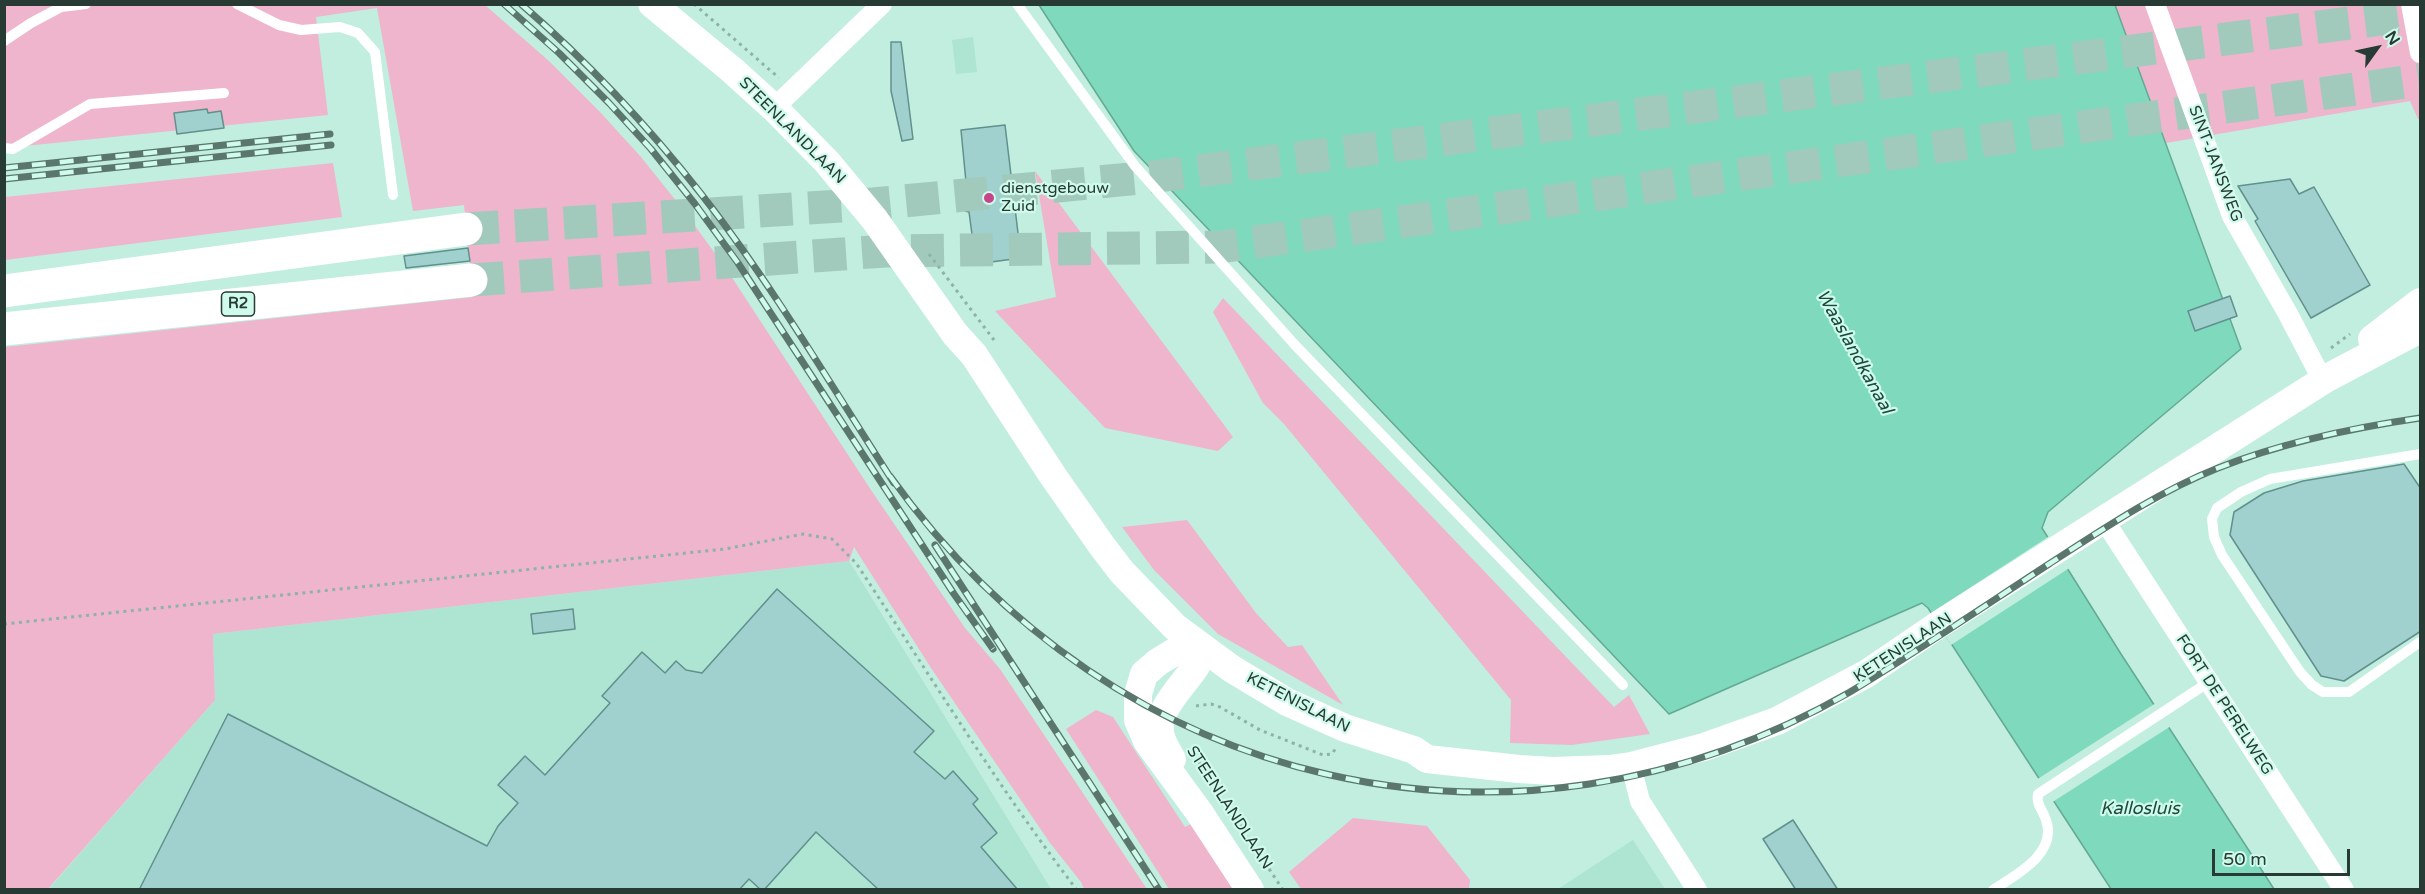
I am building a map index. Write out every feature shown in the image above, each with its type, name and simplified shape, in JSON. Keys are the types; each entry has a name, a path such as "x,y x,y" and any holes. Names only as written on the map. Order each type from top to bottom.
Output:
{"highway":[{"path":"4,291 466,230"},
{"name":"R2","path":"4,329 471,280"}],"main road":[{"name":"STEENLANDLAAN","path":"652,4 694,37 783,99 827,162 875,220 955,334 974,355 1053,476 1116,564 1175,627 1193,656"},
{"name":"KETENISLAAN","path":"2325,380 2380,332 2421,303"},
{"name":"KETENISLAAN","path":"1193,656 1263,688 1318,717 1368,737 1414,750 1427,759 1519,770 1553,771 1631,766 1704,747 1777,721 1866,674 1938,625 2325,380 2421,329"},
{"name":"STEENLANDLAAN","path":"1193,656 1166,707 1160,722 1160,736 1199,812"},
{"name":"STEENLANDLAAN","path":"1193,656 1158,662 1144,674 1138,694 1138,720 1147,741 1199,812 1250,890"},
{"name":"KETENISLAAN","path":"1193,656 1258,707 1313,734 1367,753 1417,763 1427,759"}],"street":[{"path":"783,99 882,4"},
{"name":"SINT-JANSWEG","path":"2155,4 2232,216 2325,380"},
{"path":"2411,4 2421,53"},
{"path":"2418,4 2421,9"},
{"name":"FORT DE PERELWEG","path":"2104,520 2344,890"},
{"path":"1631,766 1640,801 1697,890"}],"lane":[{"path":"4,41 31,23 62,7 86,4"},
{"path":"237,4 279,25 301,30 340,27 358,33 375,52 393,195"},
{"path":"1017,4 1135,166 1295,345 1623,685"},
{"path":"4,148 13,148 90,104 224,93"},
{"path":"2421,454 2270,479 2228,500 2217,508 2212,519 2214,537 2222,555 2300,672 2312,685 2323,692 2349,692 2421,642"},
{"path":"1993,890 2034,862 2042,849 2047,836 2047,821 2037,800 2038,794 2209,682"}],"path":[{"path":"694,4 783,99"},
{"path":"927,251 999,348"},
{"path":"4,624 725,549 803,534 832,539 856,563 1013,801 1077,890"},
{"path":"1188,712 1203,704 1220,706 1260,730 1323,755 1332,753 1340,744"},
{"name":"STEENLANDLAAN","path":"1193,754 1283,890"}],"shaded area":[{"path":"5,5 485,5 550,62 600,112 641,157 685,212 727,270 871,490 965,628 1000,669 1147,889 1084,889 931,668 854,547 849,561 213,634 215,700 48,889 5,889 5,347 473,297 464,205 413,211 377,8 316,17 328,115 5,148"},
{"path":"2115,5 2420,5 2420,119 2410,101 2166,143"},
{"path":"973,37 977,72 956,74 952,40"},
{"path":"333,163 342,217 5,260 5,197"},
{"path":"1035,171 1233,437 1218,451 1105,428 995,311 1056,297"},
{"path":"1223,298 1614,707 1629,695 1650,734 1572,745 1510,743 1511,700 1284,424 1263,403 1213,312"},
{"path":"1187,520 1256,613 1288,647 1302,645 1343,705 1218,634 1154,570 1122,527"},
{"path":"849,561 1051,889 48,890 215,700 213,634"},
{"path":"1096,710 1113,717 1185,827 1191,824 1234,889 1169,889 1066,729"},
{"path":"1353,818 1427,826 1470,880 1469,889 1301,889 1289,872"},
{"path":"1633,840 1665,889 1558,889"}],"water":[{"path":"1039,5 2115,5 2241,349 2048,512 2042,528 2274,889 2111,889 1928,608 1922,603 1669,714 1134,151"}],"pier":[{"path":"2051,535 2071,567 1951,645 1931,613"},
{"path":"2156,703 2171,726 2051,803 2036,780"}],"building":[{"path":"891,42 901,42 913,139 902,141 891,91"},
{"path":"207,109 208,113 221,111 224,128 177,134 174,113"},
{"name":"dienstgebouw Zuid","path":"1005,125 1021,258 976,264 969,212 965,211 963,183 966,182 961,130"},
{"path":"2290,179 2299,194 2314,187 2370,285 2311,318 2255,221 2258,219 2238,186"},
{"path":"468,248 470,261 406,268 404,256"},
{"path":"2230,296 2237,316 2195,331 2188,311"},
{"path":"2404,464 2421,489 2421,631 2344,681 2321,676 2230,535 2234,512 2264,493 2303,481"},
{"path":"777,589 934,731 914,752 945,779 953,771 978,799 973,804 997,833 981,847 1018,890 879,890 816,832 764,890 749,879 739,890 139,890 228,714 487,846 498,826 518,803 498,785 525,756 545,775 610,703 602,696 642,652 665,673 676,661 686,670 702,673"},
{"path":"573,609 575,629 533,634 531,614"},
{"path":"1793,820 1838,890 1796,890 1763,839"}],"tunnel":[{"path":"466,229 873,204 1150,177 2420,14"},
{"path":"471,280 885,251 1220,247 2420,80"}],"railway":[{"path":"504,4 559,53 609,103 651,149 695,204 738,263 954,594 993,649"},
{"path":"521,4 616,95 702,195 778,301 894,483"},
{"path":"4,168 330,134"},
{"path":"4,179 331,145"},
{"path":"890,476 982,584 1088,670 1204,734 1328,774 1457,792 1589,784 1721,751 1850,692 2110,525 2174,488 2218,468 2293,443 2343,431 2420,418"},
{"path":"935,545 1159,890"}],"place":[{"name":"dienstgebouw Zuid","path":"989,198"}],"water label":[{"name":"Waaslandkanaal","path":"1854,352"},
{"name":"Kallosluis","path":"2140,809"}]}
